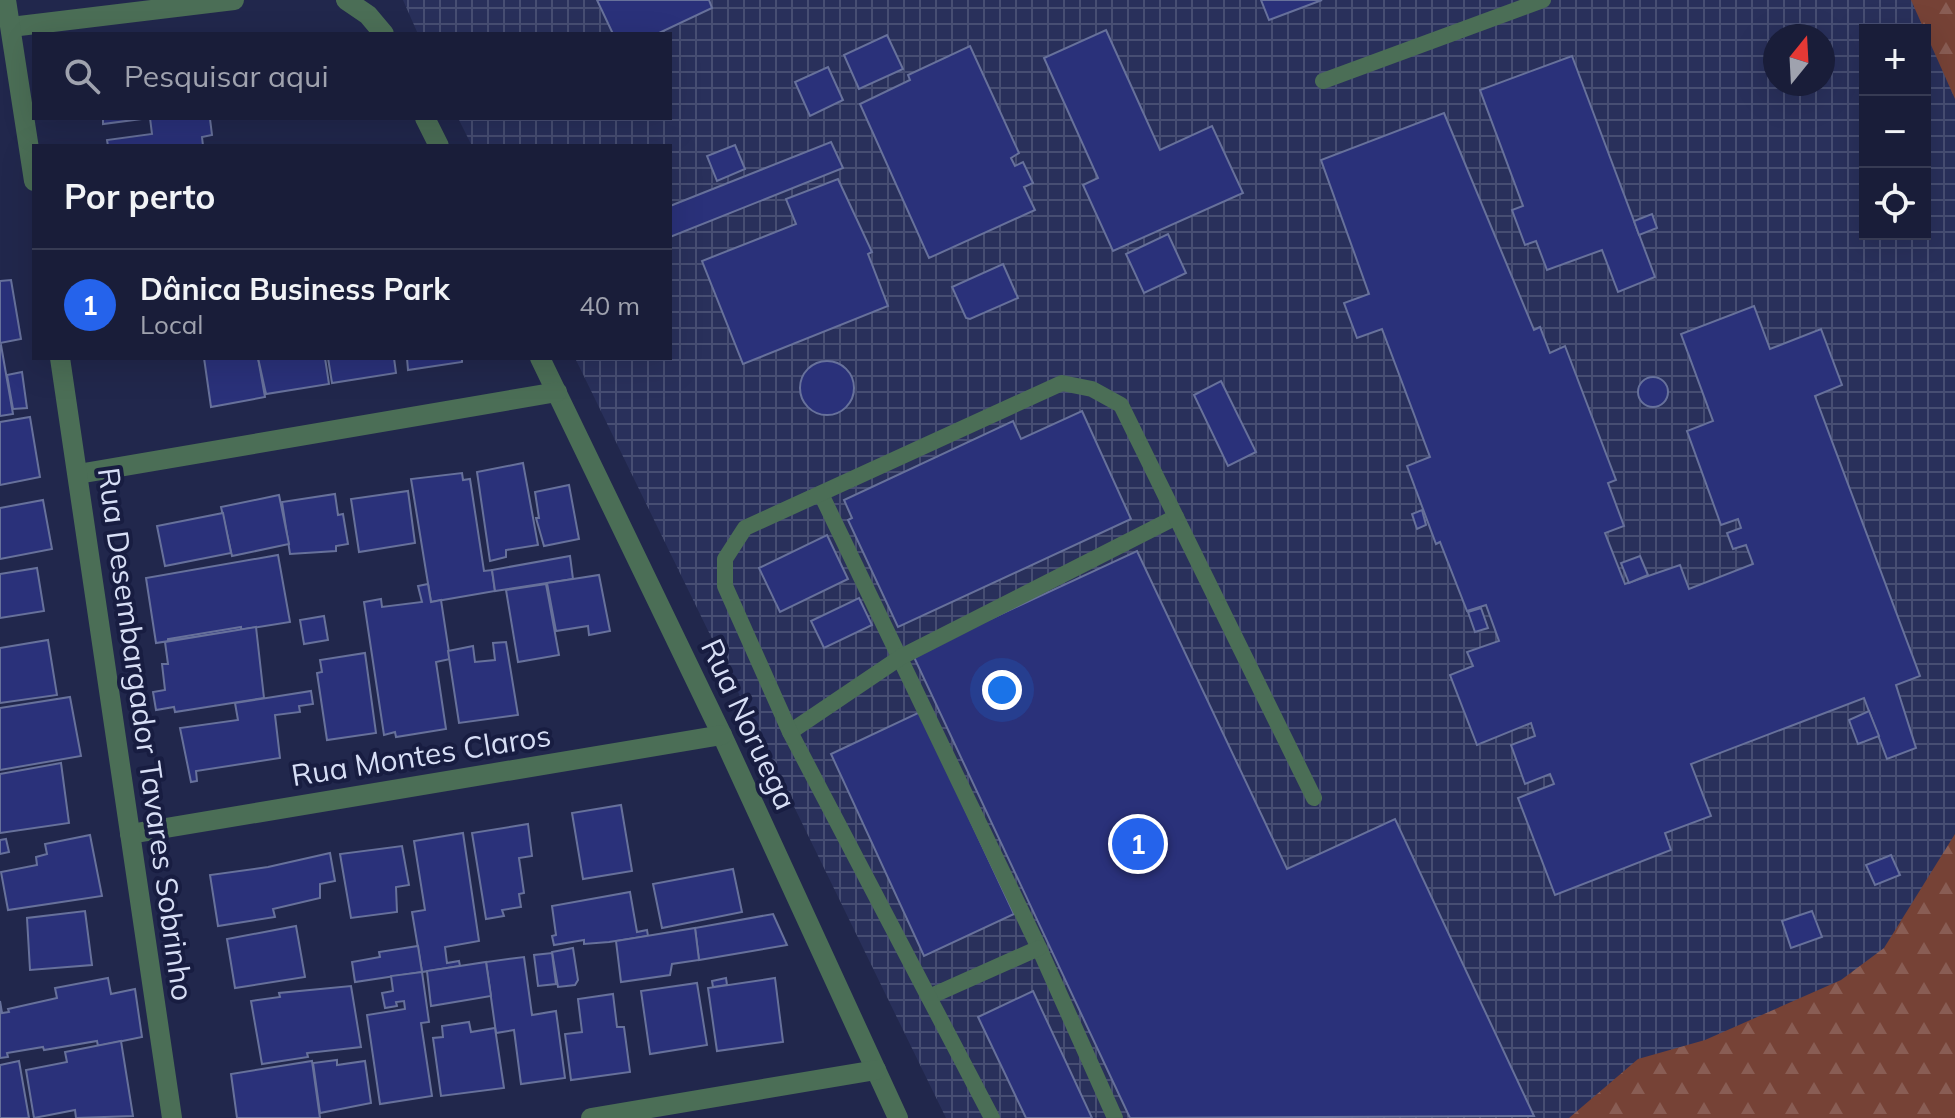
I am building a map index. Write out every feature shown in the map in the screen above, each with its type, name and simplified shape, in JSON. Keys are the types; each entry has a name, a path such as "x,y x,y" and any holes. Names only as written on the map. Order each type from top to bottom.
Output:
{"street":[{"path":"6,0 32,168"},
{"path":"11,27 234,0"},
{"path":"346,0 368,15 382,32"},
{"path":"426,120 438,144"},
{"name":"Rua Desembargador Tavares Sobrinho","path":"60,360 172,1118"},
{"name":"Rua Noruega","path":"541,360 722,735 898,1118"},
{"path":"78,474 557,392"},
{"name":"Rua Montes Claros","path":"130,834 722,735"},
{"path":"591,1118 876,1070"}],"lane":[{"path":"1323,81 1543,0"},
{"path":"992,1118 790,732 725,586 725,559 745,528 1062,383 1092,389 1121,405 1314,798"},
{"path":"821,494 1039,948 1115,1118"},
{"path":"790,732 901,657 1176,517"},
{"path":"929,997 1039,948"}],"shaded area":[{"path":"403,0 1955,0 1955,1118 946,1118 576,360 672,360 672,144 471,144 459,120 672,120 672,32 417,32"}],"green space":[{"path":"1911,0 1955,0 1955,99 1931,45 1931,24 1922,24"},
{"path":"1955,834 1955,1118 1569,1118 1638,1059 1705,1040 1841,980 1884,948"}],"building":[{"path":"597,0 709,0 712,8 661,32 612,32"},
{"path":"1261,0 1322,0 1269,20"},
{"path":"1106,30 1160,150 1212,126 1243,193 1113,251 1083,185 1098,178 1044,58"},
{"path":"887,35 903,69 859,89 844,55"},
{"path":"970,46 1019,153 1011,158 1015,166 1023,162 1033,183 1024,187 1035,210 929,258 860,104 910,80 908,75"},
{"path":"1572,56 1655,277 1618,292 1602,250 1547,270 1536,241 1525,245 1512,210 1523,206 1480,90"},
{"path":"828,67 843,100 810,116 795,82"},
{"path":"1444,113 1534,330 1540,327 1550,353 1565,346 1616,480 1608,483 1624,526 1605,533 1625,584 1680,565 1689,589 1753,564 1746,545 1733,549 1727,533 1741,528 1738,519 1721,525 1687,431 1713,421 1681,334 1754,306 1770,349 1821,329 1842,385 1815,396 1920,676 1896,685 1916,748 1887,759 1864,698 1691,764 1711,816 1665,833 1671,850 1555,895 1518,798 1554,784 1550,774 1525,784 1511,745 1535,736 1531,723 1477,745 1450,675 1473,666 1467,652 1499,641 1486,605 1467,611 1440,542 1436,544 1407,466 1430,457 1382,329 1357,338 1344,303 1369,294 1321,160"},
{"path":"103,120 133,120 103,124"},
{"path":"150,120 210,120 212,135 202,137 203,144 108,144 107,140 152,134"},
{"path":"831,142 843,168 672,236 672,205"},
{"path":"735,145 745,169 717,181 707,156"},
{"path":"838,179 872,252 868,254 888,306 743,364 702,261 796,224 786,199"},
{"path":"1652,214 1657,228 1639,235 1634,221"},
{"path":"1168,234 1186,273 1144,293 1126,254"},
{"path":"1003,264 1018,298 966,318 952,287"},
{"path":"11,280 21,339 0,343 0,281"},
{"path":"0,346 13,414 0,416"},
{"path":"204,360 258,360 265,397 211,407"},
{"path":"258,360 325,360 329,384 266,394"},
{"path":"328,360 394,360 396,373 332,383"},
{"path":"407,360 462,360 462,362 408,370"},
{"path":"827,361 846,369 854,388 846,407 827,415 808,407 800,388 808,369"},
{"path":"22,372 27,408 13,409 7,375"},
{"path":"1653,377 1659,378 1667,386 1667,398 1659,406 1653,407 1647,406 1639,398 1638,392 1639,386 1647,378"},
{"path":"1221,381 1256,452 1228,466 1194,395"},
{"path":"1082,411 1131,519 898,627 848,520 852,518 844,500 1013,421 1021,439"},
{"path":"30,417 40,477 0,485 0,422"},
{"path":"523,463 538,545 506,550 506,557 490,561 477,472"},
{"path":"462,473 463,480 470,479 484,571 492,570 495,591 431,602 411,479"},
{"path":"569,485 579,539 544,546 536,518 539,518 535,492"},
{"path":"408,491 415,543 359,552 351,499"},
{"path":"335,494 338,515 343,514 348,544 336,546 336,551 290,554 282,502"},
{"path":"279,495 289,544 232,556 221,507"},
{"path":"43,500 52,549 0,559 0,508"},
{"path":"1422,510 1426,525 1417,529 1412,514"},
{"path":"223,513 231,553 165,566 157,526"},
{"path":"827,535 848,579 780,612 759,568"},
{"path":"1137,551 1287,869 1395,819 1534,1116 1130,1118 913,655"},
{"path":"278,555 290,622 156,643 146,578"},
{"path":"570,556 573,579 495,591 492,570"},
{"path":"1640,556 1648,575 1629,583 1621,563"},
{"path":"37,568 44,611 0,618 0,574"},
{"path":"599,575 610,631 589,635 588,626 556,631 547,583"},
{"path":"428,584 431,602 441,600 450,659 436,662 446,729 396,737 395,732 384,735 364,602 381,599 382,607 422,602 418,586"},
{"path":"546,584 559,655 518,662 506,590"},
{"path":"859,598 872,625 824,648 811,621"},
{"path":"1481,608 1488,628 1475,632 1468,612"},
{"path":"324,616 328,640 304,644 300,620"},
{"path":"241,627 241,630 168,641 168,639"},
{"path":"256,627 264,698 175,712 174,707 156,710 153,692 165,690 162,664 168,664 165,642"},
{"path":"48,640 57,695 0,703 0,648"},
{"path":"506,642 518,715 459,723 448,651 473,646 475,662 495,660 493,643"},
{"path":"365,653 376,733 327,740 317,673 322,672 320,660"},
{"path":"311,691 313,704 299,706 300,712 275,715 280,758 196,771 197,781 191,782 180,728 238,720 235,703"},
{"path":"70,697 81,756 0,770 0,708"},
{"path":"1869,711 1879,736 1858,744 1849,720"},
{"path":"920,712 1014,914 924,956 831,754"},
{"path":"61,763 69,823 0,833 0,774"},
{"path":"621,805 632,871 583,879 572,813"},
{"path":"528,824 532,856 519,858 524,893 519,894 521,907 502,910 504,916 486,919 472,833"},
{"path":"463,833 479,941 445,947 447,963 459,961 460,966 422,972 412,912 425,910 414,841"},
{"path":"90,835 102,896 8,910 1,872 37,865 36,857 47,854 45,844"},
{"path":"6,839 9,852 0,854 0,840"},
{"path":"402,846 409,885 396,887 397,912 351,918 340,854"},
{"path":"330,853 335,881 320,884 320,898 273,909 275,917 218,926 210,875 268,867"},
{"path":"1891,855 1900,875 1875,885 1866,865"},
{"path":"733,869 742,912 662,928 653,884"},
{"path":"630,892 637,932 647,930 648,936 554,945 552,936 556,935 552,906"},
{"path":"85,911 92,965 30,970 27,918"},
{"path":"1812,911 1822,937 1791,948 1782,921"},
{"path":"773,914 787,945 699,960 695,928"},
{"path":"296,926 305,977 235,988 227,939"},
{"path":"695,928 699,960 672,964 670,975 621,982 616,941"},
{"path":"418,946 422,972 355,982 352,962 380,957 379,952"},
{"path":"573,948 578,980 575,985 558,987 552,952"},
{"path":"552,953 556,984 538,986 534,955"},
{"path":"524,957 532,1015 556,1011 565,1078 521,1084 514,1030 496,1033 486,962"},
{"path":"486,962 491,996 431,1006 427,971"},
{"path":"422,972 429,1022 421,1023 432,1096 380,1104 367,1015 405,1009 404,1001 385,1008 382,993 393,991 391,976"},
{"path":"108,978 111,994 135,989 142,1037 98,1046 97,1041 44,1050 43,1047 7,1053 8,1057 0,1058 0,1001 2,1013 9,1012 8,1009 57,998 55,988"},
{"path":"726,978 727,985 713,987 712,981"},
{"path":"775,978 783,1042 717,1051 708,988"},
{"path":"697,983 707,1045 650,1054 641,991"},
{"path":"351,986 361,1047 307,1053 308,1057 262,1064 251,1001 280,997 279,993"},
{"path":"1033,991 1092,1118 1026,1118 978,1017"},
{"path":"613,994 617,1027 624,1027 630,1072 571,1080 565,1034 582,1032 578,999"},
{"path":"469,1022 471,1032 495,1028 504,1088 441,1096 433,1038 443,1037 442,1026"},
{"path":"121,1041 133,1116 76,1118 75,1110 34,1118 26,1070 67,1062 65,1052"},
{"path":"337,1060 337,1065 365,1061 371,1103 320,1113 313,1063"},
{"path":"19,1061 29,1118 0,1118 0,1065"},
{"path":"312,1061 320,1118 237,1118 231,1074"}],"place":[{"name":"Dânica Business Park","path":"1138,844"}]}
